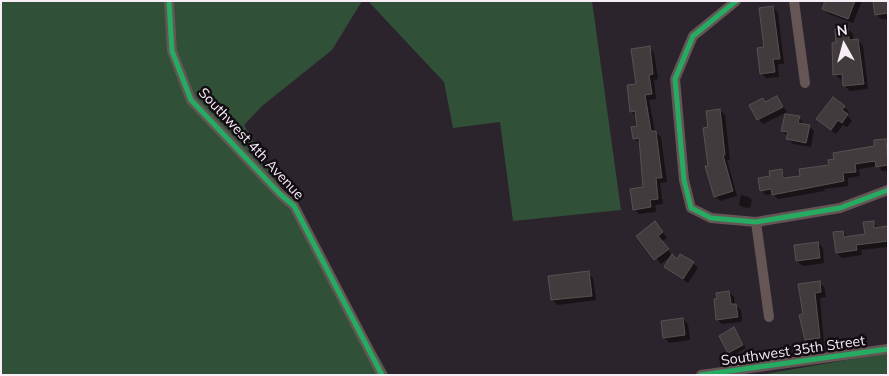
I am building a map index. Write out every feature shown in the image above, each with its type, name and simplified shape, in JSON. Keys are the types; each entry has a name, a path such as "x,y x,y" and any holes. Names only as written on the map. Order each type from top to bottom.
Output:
{"street":[{"name":"Southwest 4th Avenue","path":"169,1 172,51 191,100 280,194 294,206 382,375"},
{"path":"736,1 693,36 675,79 684,180 691,208 711,218 756,222 840,208 888,190"},
{"path":"794,1 805,83"},
{"path":"756,222 769,317"},
{"name":"Southwest 35th Street","path":"701,375 888,349"}],"green space":[{"path":"1,1 362,1 332,50 262,106 244,125 389,375 1,375"},
{"path":"368,1 592,1 621,210 513,221 500,122 453,128 444,82"},
{"path":"888,353 888,375 759,375"}],"building":[{"path":"825,1 855,1 848,19 822,9"},
{"path":"873,1 888,1 888,13 875,15"},
{"path":"773,6 780,59 773,59 775,72 760,74 757,48 764,47 759,8"},
{"path":"848,28 849,40 858,39 864,84 843,86 842,74 833,75 832,43 836,42 835,29"},
{"path":"650,46 653,74 649,75 652,94 645,95 651,131 656,131 662,178 656,178 658,199 650,200 651,207 633,210 630,189 643,187 639,138 633,139 631,127 637,126 635,111 630,112 627,85 636,84 631,49"},
{"path":"777,96 783,107 757,120 749,105 763,98 765,102"},
{"path":"833,97 845,106 842,110 848,114 842,123 838,120 831,130 816,119"},
{"path":"720,109 725,155 723,155 733,191 714,197 705,166 708,166 703,128 708,127 706,111"},
{"path":"785,114 800,116 798,123 810,125 806,143 786,139 788,132 781,131"},
{"path":"886,139 888,165 876,167 875,161 855,164 856,172 843,173 844,181 772,195 771,189 760,191 758,178 770,176 769,171 782,169 783,178 800,176 799,169 829,165 828,160 834,159 833,153 874,146 874,140"},
{"path":"655,221 663,232 658,236 669,249 654,260 636,236"},
{"path":"874,221 874,228 888,226 888,241 856,245 857,250 836,253 833,232 843,231 844,237 865,234 863,222"},
{"path":"818,242 820,258 796,261 794,245"},
{"path":"672,254 677,259 680,254 694,262 683,279 664,267"},
{"path":"589,271 592,296 551,300 548,276"},
{"path":"820,281 821,292 815,293 820,338 805,340 799,315 803,314 798,284"},
{"path":"729,291 731,304 736,304 738,317 716,320 714,299 717,299 716,293"},
{"path":"683,318 685,335 663,338 661,321"},
{"path":"734,327 743,345 728,353 719,336"}],"cycle path":[{"path":"169,1 172,51 191,100 280,194 294,206 382,375"},
{"path":"736,1 693,36 675,79 684,180 691,208 711,218 756,222 840,208 888,190"},
{"path":"701,375 888,349"}]}
